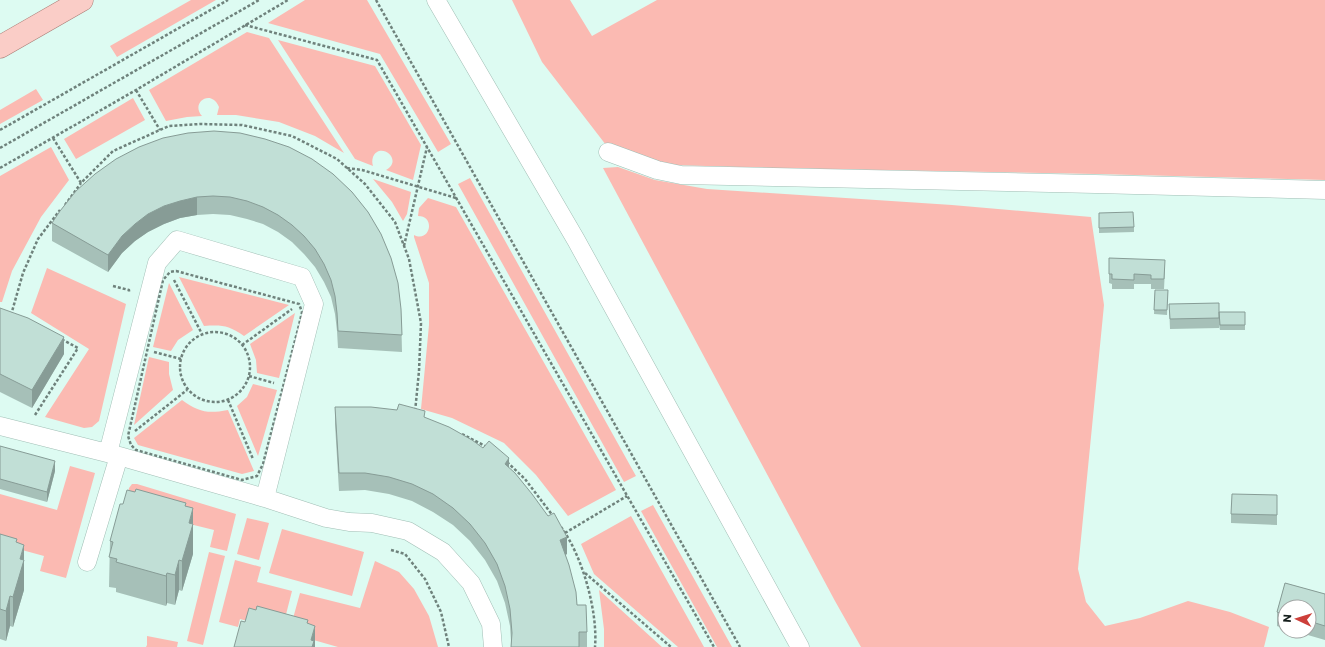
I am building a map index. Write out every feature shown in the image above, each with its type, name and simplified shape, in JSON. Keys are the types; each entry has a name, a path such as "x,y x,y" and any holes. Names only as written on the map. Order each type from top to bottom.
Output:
{"main road":[{"path":"0,47 82,0"}],"street":[{"path":"436,0 576,240 800,647"},
{"path":"608,152 657,170 681,175 1087,183 1325,190"},
{"path":"87,562 114,455 157,263 177,240 302,277 314,304 265,498"},
{"path":"0,426 114,455 265,498 326,518 349,522 372,523 408,531 443,552 471,583 490,624 493,647"}],"path":[{"path":"0,130 228,0"},
{"path":"0,148 259,0"},
{"path":"0,168 288,0"},
{"path":"376,0 740,647"},
{"path":"245,25 377,60 714,647"},
{"path":"136,90 160,130"},
{"path":"11,315 23,273 38,239 82,183 113,151 169,126 200,124 242,125 292,136 337,159 365,184 395,222 410,260 421,323 419,371 414,418"},
{"path":"53,138 82,183"},
{"path":"404,246 427,147"},
{"path":"347,168 362,170 457,198"},
{"path":"176,271 299,304 302,312 299,325 263,464 257,476 242,480 136,450 131,445 128,436 163,280 170,272 176,271"},
{"path":"170,272 202,334"},
{"path":"113,286 129,290 131,296"},
{"path":"242,345 299,304"},
{"path":"5,314 17,317"},
{"path":"213,332 223,333 242,345 248,355 250,365 249,376 237,395 228,400 217,403 206,402 187,390 179,370 185,348 192,340 202,334 213,332"},
{"path":"31,419 78,348 57,337"},
{"path":"148,351 181,359"},
{"path":"249,376 283,386"},
{"path":"128,436 187,390"},
{"path":"228,400 258,473"},
{"path":"459,433 492,450"},
{"path":"504,458 525,480 556,521"},
{"path":"566,533 627,496"},
{"path":"561,527 566,533 584,572 593,606 596,638 595,647"},
{"path":"389,550 404,554 425,580 441,612 449,647"},
{"path":"584,572 671,647"}],"shaded area":[{"path":"191,0 216,0 117,57 110,46"},
{"path":"305,0 367,0 451,144 438,152 380,54 268,23"},
{"path":"512,0 570,0 592,36 657,0 1325,0 1325,180 673,165 633,155 606,145 542,62"},
{"path":"247,32 269,38 344,153 315,136 279,122 236,115 217,115 219,107 215,101 207,98 200,102 198,106 202,116 166,121 149,90"},
{"path":"278,40 375,66 421,145 413,180 386,170 393,162 392,157 385,151 376,153 373,157 373,166 355,159"},
{"path":"36,89 43,100 0,124 0,110"},
{"path":"133,98 145,120 76,159 64,139"},
{"path":"51,147 69,180 41,217 12,271 2,302 0,302 0,176"},
{"path":"618,167 655,180 707,189 952,205 1091,217 1104,305 1078,569 1086,602 1105,626 1140,618 1188,601 1230,612 1269,627 1264,647 861,647 603,168"},
{"path":"470,178 636,476 624,482 458,184"},
{"path":"373,179 411,192 407,214 403,221 392,202"},
{"path":"428,198 456,207 616,490 568,516 536,475 504,443 452,418 421,409 429,325 429,283 414,235 424,235 427,233 429,228 427,220 424,217 418,216 419,208"},
{"path":"47,268 126,304 99,421 92,427 84,428 45,417 89,349 31,313"},
{"path":"179,277 289,305 244,336 225,326 204,326"},
{"path":"169,283 193,330 178,340 171,351 153,347"},
{"path":"295,313 279,378 257,373 256,360 250,344"},
{"path":"149,357 169,362 169,374 173,390 134,425"},
{"path":"253,384 277,390 258,456 237,406 247,397"},
{"path":"182,400 193,407 204,411 214,412 228,410 254,471 242,474 138,445 134,438"},
{"path":"70,466 95,473 66,578 40,571 44,556 0,544 0,494 57,510"},
{"path":"132,484 137,484 236,514 227,551 210,547 214,530 125,508 129,488"},
{"path":"653,505 732,647 717,647 641,511"},
{"path":"631,516 704,647 678,647 594,574 581,544"},
{"path":"247,518 269,523 259,560 237,554"},
{"path":"282,529 364,552 352,596 269,573"},
{"path":"209,552 225,556 203,645 187,641"},
{"path":"235,560 261,567 257,582 292,591 282,630 240,619 238,627 219,622"},
{"path":"375,561 399,572 414,589 429,616 438,647 338,647 289,633 300,593 360,608"},
{"path":"599,590 662,647 604,647 604,629"},
{"path":"147,636 178,642 177,647 146,647"}],"building":[{"path":"214,131 240,133 289,147 312,159 333,174 352,192 368,212 381,234 391,258 398,283 402,335 338,331 335,296 331,280 315,249 304,236 278,215 247,201 230,197 213,196 197,197 164,206 148,214 135,224 122,236 108,255 52,223 76,191 95,174 116,159 139,147 163,138 188,133"},
{"path":"1133,212 1134,227 1099,228 1099,213"},
{"path":"1109,258 1165,260 1164,279 1151,279 1151,275 1134,274 1134,280 1112,279 1112,274 1109,274"},
{"path":"1155,290 1168,290 1167,310 1154,310"},
{"path":"1219,303 1219,318 1170,319 1169,304"},
{"path":"0,308 28,318 64,337 32,390 0,374"},
{"path":"1219,312 1245,312 1245,325 1220,325"},
{"path":"399,404 425,411 424,417 449,427 483,448 489,441 509,458 505,464 515,473 548,516 554,513 567,537 560,540 569,565 576,592 577,605 586,605 587,632 579,632 579,647 511,647 512,633 510,609 505,586 497,564 485,543 470,524 453,508 433,494 412,484 389,477 365,473 339,473 335,407 371,407 397,410"},
{"path":"0,446 55,461 47,492 0,479"},
{"path":"136,489 186,503 185,506 193,508 189,523 193,524 182,561 179,560 175,575 167,573 166,576 116,562 117,559 109,557 113,542 110,541 120,504 123,504 127,490 135,492"},
{"path":"1232,494 1277,495 1277,515 1231,514"},
{"path":"0,534 17,539 16,542 24,545 20,559 24,560 13,597 10,596 6,611 0,609"},
{"path":"1285,583 1325,594 1325,626 1317,624 1317,599 1281,599"},
{"path":"257,606 308,620 307,623 315,626 311,640 314,641 312,647 234,647 241,621 245,622 249,608 256,610"}]}
